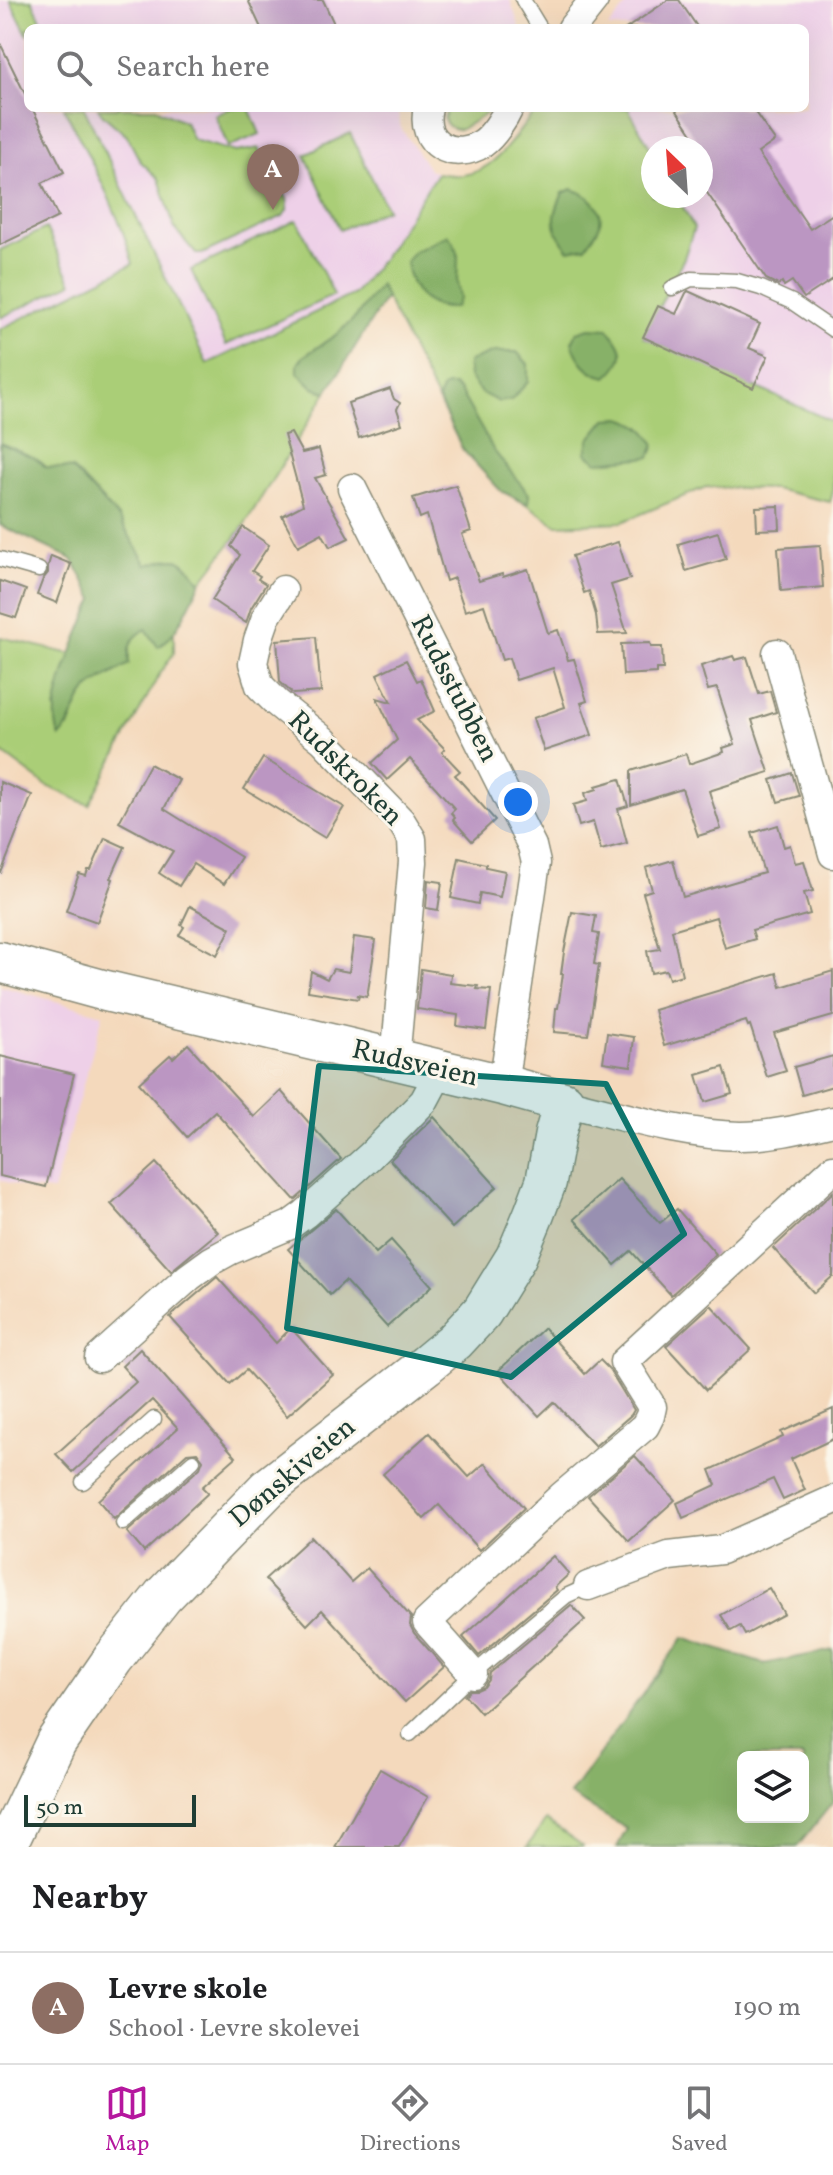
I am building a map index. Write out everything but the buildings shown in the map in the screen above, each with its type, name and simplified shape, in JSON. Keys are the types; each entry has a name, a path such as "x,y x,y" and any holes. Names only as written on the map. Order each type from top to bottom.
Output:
{"street":[{"path":"575,24 594,0"},
{"path":"428,112 426,124 430,136 441,147 453,151 470,149 485,142 506,112"},
{"name":"Rudsstubben","path":"352,488 532,846 536,863 503,1085"},
{"name":"Rudskroken","path":"283,590 266,617 258,640 253,663 260,686 323,740 401,821 412,839 413,862 395,1060"},
{"path":"777,653 833,854"},
{"name":"Rudsveien","path":"0,962 106,991 676,1129 742,1136 833,1121"},
{"path":"99,1358 211,1261 290,1225 305,1214 370,1156 424,1101 440,1071"},
{"name":"Dønskiveien","path":"6,1847 56,1742 113,1659 163,1596 268,1488 426,1365 455,1341 482,1312 516,1257 534,1214 546,1182 564,1102"},
{"path":"473,1674 427,1622 562,1496 645,1426 652,1407 624,1362 833,1169"},
{"path":"588,1586 669,1556 721,1550 833,1500"}],"lane":[{"path":"523,0 538,24"},
{"path":"672,288 691,279 737,281 792,302 833,330"},
{"path":"0,559 39,570"},
{"path":"83,1482 154,1419"},
{"path":"123,1523 193,1461"},
{"path":"410,1734 473,1674 566,1596 588,1586"}],"highlighted area":[{"path":"319,1066 606,1084 684,1234 511,1377 287,1328"}],"shaded area":[{"path":"0,0 510,0 519,24 24,24 24,112 398,112 401,128 429,169 437,173 383,259 354,294 206,364 181,308 134,265 0,329"},
{"path":"631,0 833,0 833,422 643,337 694,228 683,208 713,208 713,136 644,136 630,112 809,112 809,24 611,24"},
{"path":"0,986 103,1014 53,1191 30,1189 0,1180"}],"green space":[{"path":"10,0 32,0 43,24 24,24 24,28"},
{"path":"66,112 86,112 207,364 354,294 383,258 437,173 463,175 486,166 505,149 535,112 630,112 644,136 641,136 641,208 683,208 694,228 684,258 644,337 833,422 833,492 830,502 774,489 706,487 622,522 557,525 501,491 463,450 380,286 356,317 303,357 314,388 327,392 243,527 201,582 178,560 147,566 118,517 77,473 72,469 46,467 35,458 0,443 0,329 133,264 112,204"},
{"path":"101,112 164,112 185,122 193,140 236,152 259,148 287,199 288,208 283,216 202,254 196,254 175,229 159,179 140,161 127,136"},
{"path":"222,112 251,112 260,134 228,147 215,115"},
{"path":"446,112 489,112 461,129 450,127 444,119"},
{"path":"350,133 387,209 340,230 305,155"},
{"path":"572,189 593,201 601,217 598,230 586,247 569,250 556,229 555,216 563,193"},
{"path":"297,220 334,295 226,345 191,270"},
{"path":"46,228 72,283 0,318 0,250"},
{"path":"448,235 458,256 460,297 455,308 427,302 415,290 406,262 413,252"},
{"path":"380,285 386,297 327,392 314,388 298,373 298,364 356,317"},
{"path":"589,328 608,329 621,348 619,364 607,377 589,369 574,348 572,342 577,332"},
{"path":"494,352 517,352 528,364 528,382 511,400 499,402 481,393 469,377 468,362"},
{"path":"448,386 460,391 494,451 529,494 528,504 501,491 463,450 438,399 443,388"},
{"path":"621,418 649,435 655,445 650,457 598,462 586,453 589,440 606,419"},
{"path":"0,443 35,458 46,467 72,469 118,517 147,565 178,560 201,582 172,634 158,647 146,629 137,636 131,643 129,664 90,688 60,737 56,706 60,688 94,599 72,559 0,525"},
{"path":"146,628 162,645 174,632 174,653 89,805 47,786 0,751 0,637 71,654 55,708 69,728 87,689 129,664 131,643"},
{"path":"683,1638 764,1664 833,1650 833,1802 797,1847 617,1847 627,1829 570,1795"},
{"path":"546,1820 583,1846 527,1847"}],"place":[{"name":"Levre skole","path":"273,210"}]}
